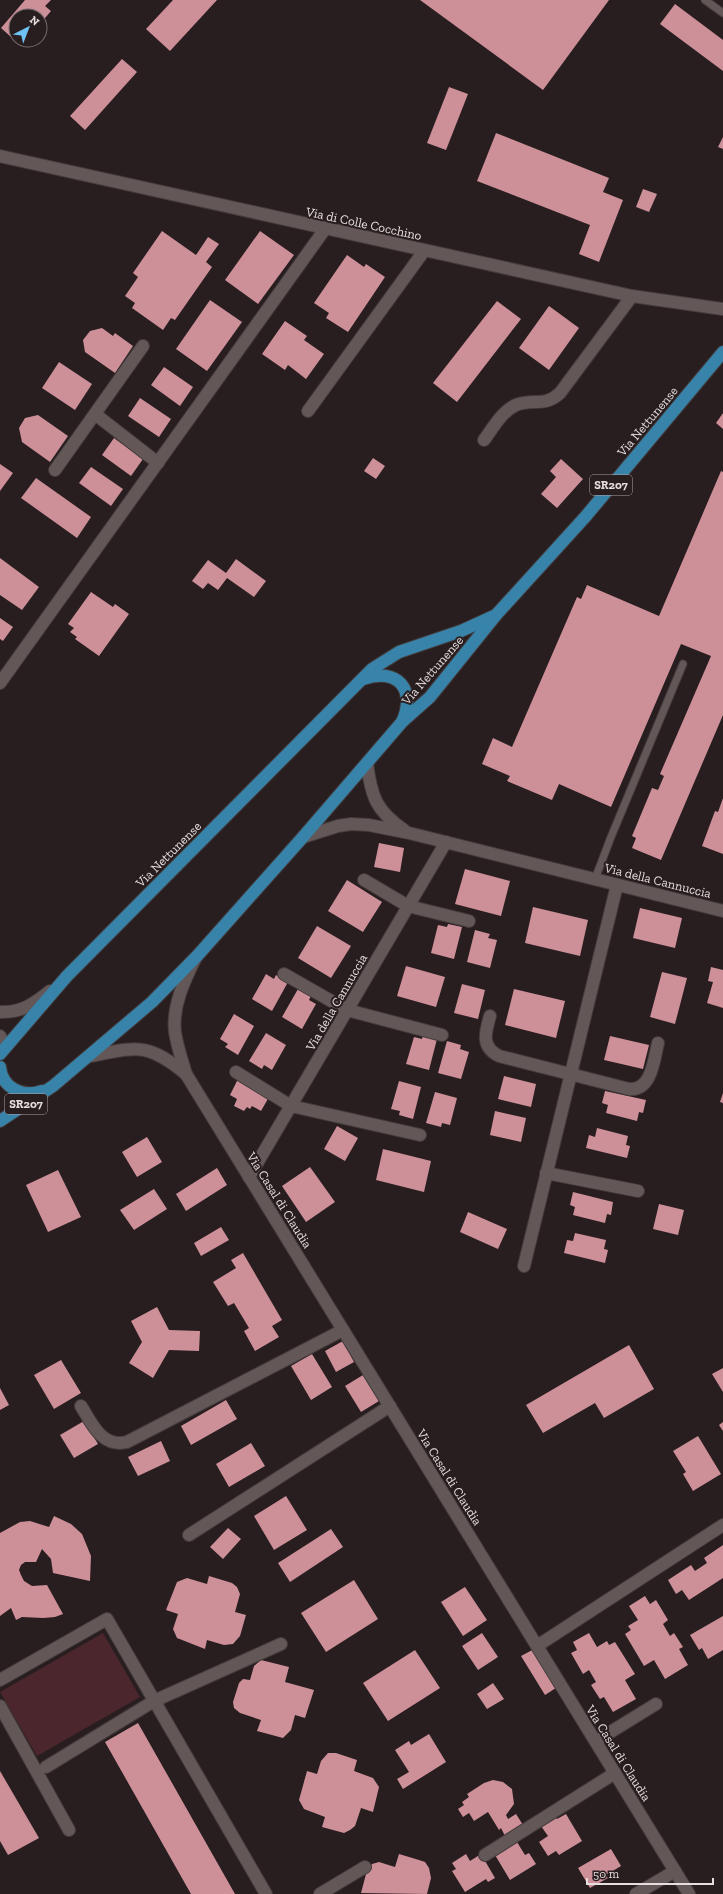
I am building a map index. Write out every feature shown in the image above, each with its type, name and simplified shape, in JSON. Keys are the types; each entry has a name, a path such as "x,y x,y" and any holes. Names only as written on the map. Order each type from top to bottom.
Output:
{"main road":[{"name":"Via Nettunense","path":"0,1121 53,1086 90,1056 152,1002 198,955 303,837 402,722 430,697 496,615 586,516 723,352"},
{"name":"Via Nettunense","path":"2,1053 67,976 358,681 380,663 399,652 461,631 496,615"},
{"name":"Via Nettunense","path":"358,681 372,676 382,675 394,679 403,686 408,699 407,708 402,722"},
{"name":"Via Nettunense","path":"0,1067 6,1083 22,1092 33,1093 53,1086"}],"street":[{"name":"Via di Colle Cocchino","path":"0,156 632,296 723,309"},
{"path":"0,683 325,229"},
{"path":"308,411 424,251"},
{"path":"484,440 504,414 511,408 520,404 549,401 560,393 632,296"},
{"path":"55,470 143,346"},
{"path":"94,414 158,463"},
{"name":"Via della Cannuccia","path":"367,763 371,790 379,808 397,825 409,833"},
{"name":"Via della Cannuccia","path":"303,837 338,826 351,824 369,825 409,833 723,911"},
{"name":"Via della Cannuccia","path":"249,1176 446,842"},
{"path":"364,880 408,906 469,921"},
{"path":"524,1266 617,885"},
{"name":"Via Casal di Claudia","path":"198,955 182,989 174,1020 177,1041 186,1074 689,1894"},
{"path":"284,974 347,1010 442,1035"},
{"path":"0,1012 20,1010 32,1005 67,976"},
{"path":"490,1016 485,1040 488,1048 495,1054 504,1058 630,1089 638,1088 646,1083 658,1043"},
{"path":"0,1036 2,1053"},
{"name":"Via Casal di Claudia","path":"90,1056 143,1049 161,1055 186,1074"},
{"path":"236,1072 291,1106 420,1135"},
{"path":"546,1173 638,1191"},
{"path":"81,1406 96,1430 104,1439 116,1443 127,1442 343,1330"},
{"path":"189,1535 390,1406"},
{"path":"537,1646 723,1525"},
{"path":"0,1680 107,1619 266,1894"},
{"path":"46,1766 154,1701 281,1644"},
{"path":"596,1741 656,1704"},
{"path":"0,1706 70,1830"},
{"path":"486,1855 615,1773"},
{"path":"320,1894 365,1867"},
{"path":"636,1894 675,1871"}],"lane":[{"path":"705,0 723,13"},
{"path":"595,879 683,664"}],"shaded area":[{"path":"103,1633 140,1697 37,1756 0,1692"}],"building":[{"path":"25,0 51,0 45,6 47,8 18,8"},
{"path":"173,0 217,0 170,51 146,29"},
{"path":"420,0 609,0 543,90"},
{"path":"675,4 723,40 723,71 660,24"},
{"path":"8,20 8,34 1,28"},
{"path":"122,59 137,72 85,130 70,116"},
{"path":"449,87 468,94 446,150 427,143"},
{"path":"496,133 609,178 603,192 623,200 599,262 579,254 590,225 477,181"},
{"path":"723,137 723,149 718,147"},
{"path":"643,189 657,194 649,212 636,207"},
{"path":"162,231 196,255 208,237 219,244 206,262 212,267 175,320 171,318 163,330 132,308 135,303 125,296 138,277 133,273"},
{"path":"260,231 294,255 258,304 225,280"},
{"path":"347,255 364,267 366,264 385,277 348,332 326,318 329,313 314,303"},
{"path":"210,300 242,322 207,371 176,349"},
{"path":"497,301 521,319 457,402 433,383"},
{"path":"549,306 579,328 549,370 519,348"},
{"path":"285,321 307,336 304,340 324,354 306,379 288,365 285,370 262,354"},
{"path":"102,328 113,336 115,333 133,346 115,373 85,352 83,340 90,331"},
{"path":"59,362 92,384 75,410 42,388"},
{"path":"164,367 193,387 180,406 151,385"},
{"path":"140,398 171,419 159,437 128,416"},
{"path":"723,413 723,429 716,423"},
{"path":"38,415 68,436 50,462 22,442 19,428 25,418"},
{"path":"114,438 143,459 131,476 102,455"},
{"path":"373,458 385,466 376,479 364,471"},
{"path":"561,459 583,479 557,508 541,494 556,477 550,471"},
{"path":"0,464 13,473 0,491"},
{"path":"91,467 123,489 111,506 79,483"},
{"path":"721,471 723,472 723,715 661,860 632,848 636,838 632,836 652,788 658,790 664,776 660,774 711,656 681,644 611,807 559,784 552,800 507,781 510,776 482,764 493,738 512,747 577,597 581,599 587,585 659,616"},
{"path":"36,478 91,517 77,538 21,498"},
{"path":"0,558 39,587 22,610 0,595"},
{"path":"236,559 266,581 254,597 227,578 218,590 208,583 203,589 192,581 208,560 226,573"},
{"path":"91,592 113,607 115,604 129,614 99,656 75,639 77,637 70,632 74,628 68,624"},
{"path":"0,618 13,627 3,641 0,639"},
{"path":"723,798 723,854 702,846 715,811 718,812"},
{"path":"379,843 404,848 400,872 374,867"},
{"path":"465,869 510,881 501,916 455,904"},
{"path":"347,880 382,902 363,932 328,911"},
{"path":"533,907 588,920 580,956 525,943"},
{"path":"640,908 682,918 675,948 633,938"},
{"path":"448,924 462,927 454,959 431,953 438,925 447,927"},
{"path":"317,926 351,946 331,978 298,958"},
{"path":"475,930 490,934 488,938 497,940 490,968 467,962"},
{"path":"406,966 445,977 436,1007 397,996"},
{"path":"711,967 723,970 723,1008 707,1003 713,982 708,981"},
{"path":"662,972 687,978 675,1024 650,1017"},
{"path":"266,974 274,979 276,975 288,982 272,1011 252,999"},
{"path":"462,984 485,990 478,1019 454,1013"},
{"path":"298,989 311,996 309,1000 316,1004 302,1029 282,1017"},
{"path":"514,989 565,1001 556,1038 505,1025"},
{"path":"234,1014 254,1026 238,1055 225,1047 228,1044 220,1039"},
{"path":"266,1033 286,1045 272,1070 264,1065 262,1069 249,1061"},
{"path":"423,1035 437,1039 429,1070 406,1064 414,1037 422,1039"},
{"path":"610,1036 649,1045 643,1069 604,1060"},
{"path":"447,1041 461,1045 460,1049 469,1052 461,1079 438,1073"},
{"path":"504,1076 536,1084 531,1107 498,1099"},
{"path":"238,1079 269,1097 261,1111 252,1106 250,1109 247,1107 244,1111 234,1106 237,1099 230,1095"},
{"path":"399,1081 421,1087 413,1119 399,1115 400,1111 391,1109"},
{"path":"605,1091 646,1100 643,1113 639,1112 637,1121 606,1113 608,1105 602,1103"},
{"path":"435,1092 457,1098 450,1125 442,1123 441,1127 426,1123"},
{"path":"723,1093 723,1103 720,1102"},
{"path":"495,1111 526,1118 521,1142 490,1135"},
{"path":"337,1126 358,1138 345,1161 324,1149"},
{"path":"597,1128 628,1136 626,1145 630,1146 627,1158 586,1148 589,1135 595,1137"},
{"path":"147,1137 162,1162 137,1177 122,1152"},
{"path":"383,1149 431,1161 424,1192 376,1180"},
{"path":"310,1167 335,1202 306,1222 282,1186"},
{"path":"217,1168 227,1185 186,1211 176,1194"},
{"path":"58,1170 81,1217 48,1232 26,1185"},
{"path":"154,1189 167,1209 134,1230 120,1210"},
{"path":"573,1192 613,1202 611,1215 607,1214 605,1223 573,1215 575,1207 570,1205"},
{"path":"659,1204 684,1210 678,1235 653,1229"},
{"path":"468,1212 507,1229 498,1249 460,1232"},
{"path":"221,1227 229,1240 201,1256 194,1243"},
{"path":"575,1233 606,1240 604,1249 608,1250 605,1263 564,1253 567,1240 573,1241"},
{"path":"243,1253 282,1320 272,1326 279,1337 255,1351 244,1331 249,1328 234,1303 228,1306 213,1282 236,1268 231,1260"},
{"path":"157,1307 169,1330 200,1331 199,1351 169,1350 153,1378 129,1363 142,1342 131,1321"},
{"path":"343,1341 354,1362 336,1372 325,1351"},
{"path":"629,1345 654,1389 604,1418 595,1403 543,1433 526,1405"},
{"path":"312,1354 332,1387 311,1400 291,1366"},
{"path":"61,1360 81,1393 54,1409 34,1375"},
{"path":"723,1368 723,1392 712,1374"},
{"path":"363,1375 379,1401 361,1412 345,1386"},
{"path":"0,1388 9,1405 0,1410"},
{"path":"226,1400 237,1419 191,1445 181,1426"},
{"path":"84,1421 98,1444 74,1458 60,1435"},
{"path":"723,1422 723,1431 719,1425"},
{"path":"698,1436 721,1474 693,1491 683,1474 686,1472 673,1451"},
{"path":"161,1441 170,1461 138,1476 128,1457"},
{"path":"251,1443 265,1466 229,1487 216,1464"},
{"path":"286,1496 307,1530 274,1550 254,1516"},
{"path":"54,1516 71,1524 82,1534 91,1556 90,1581 53,1573 51,1559 42,1549 36,1562 25,1562 21,1565 19,1570 24,1581 32,1586 47,1585 63,1614 55,1617 43,1618 22,1617 16,1620 11,1608 0,1616 0,1533 20,1522 30,1521 49,1527"},
{"path":"228,1528 241,1539 223,1559 210,1547"},
{"path":"331,1529 343,1547 290,1582 278,1563"},
{"path":"723,1545 723,1578 689,1600 682,1590 676,1594 668,1580 691,1565 695,1571 707,1563 704,1558"},
{"path":"209,1576 232,1583 237,1587 240,1594 235,1612 246,1615 240,1636 233,1644 224,1645 207,1640 205,1649 177,1638 173,1629 178,1614 166,1610 177,1582 187,1578 207,1584"},
{"path":"354,1580 378,1619 326,1652 301,1613"},
{"path":"465,1587 487,1620 463,1636 441,1602"},
{"path":"645,1596 650,1604 656,1600 668,1620 663,1624 670,1636 674,1633 683,1647 679,1649 688,1665 665,1679 654,1660 644,1666 625,1634 631,1630 628,1626 638,1620 629,1606"},
{"path":"723,1616 723,1650 708,1659 702,1648 699,1650 690,1635"},
{"path":"482,1633 498,1657 478,1670 462,1646"},
{"path":"589,1633 597,1647 607,1641 609,1645 615,1642 635,1674 625,1680 636,1699 613,1712 604,1697 600,1699 591,1685 596,1682 589,1670 583,1674 571,1653 577,1650 573,1642"},
{"path":"536,1648 559,1686 545,1695 521,1656"},
{"path":"415,1650 440,1688 388,1721 363,1683"},
{"path":"261,1660 289,1667 285,1682 314,1690 305,1718 295,1715 291,1730 283,1738 257,1731 261,1720 240,1713 234,1708 233,1702 239,1683 243,1679 250,1680 254,1666"},
{"path":"493,1683 504,1699 487,1709 477,1694"},
{"path":"138,1723 235,1894 191,1894 105,1742"},
{"path":"429,1734 446,1762 403,1789 397,1779 409,1772 395,1750 409,1741 411,1745"},
{"path":"328,1753 336,1753 357,1760 354,1771 373,1778 379,1787 373,1812 361,1808 355,1826 344,1833 322,1827 325,1817 304,1809 299,1800 307,1771 317,1774 321,1761"},
{"path":"0,1771 39,1838 8,1855 0,1841"},
{"path":"493,1780 503,1782 512,1789 514,1804 506,1815 508,1819 516,1814 523,1825 505,1836 501,1828 499,1830 488,1812 474,1821 469,1813 463,1817 458,1809 464,1805 462,1802 469,1797 467,1794 484,1783"},
{"path":"566,1814 582,1841 559,1855 556,1851 548,1856 539,1842 548,1836 541,1826"},
{"path":"517,1842 525,1855 529,1853 536,1864 510,1880 495,1855"},
{"path":"611,1849 621,1866 606,1875 608,1878 590,1888 578,1868"},
{"path":"399,1854 425,1862 429,1868 431,1878 427,1894 361,1893 366,1874 372,1864 379,1862 395,1867"},
{"path":"466,1854 470,1861 481,1854 495,1878 488,1882 486,1879 465,1892 452,1871 456,1869 452,1863"}]}
